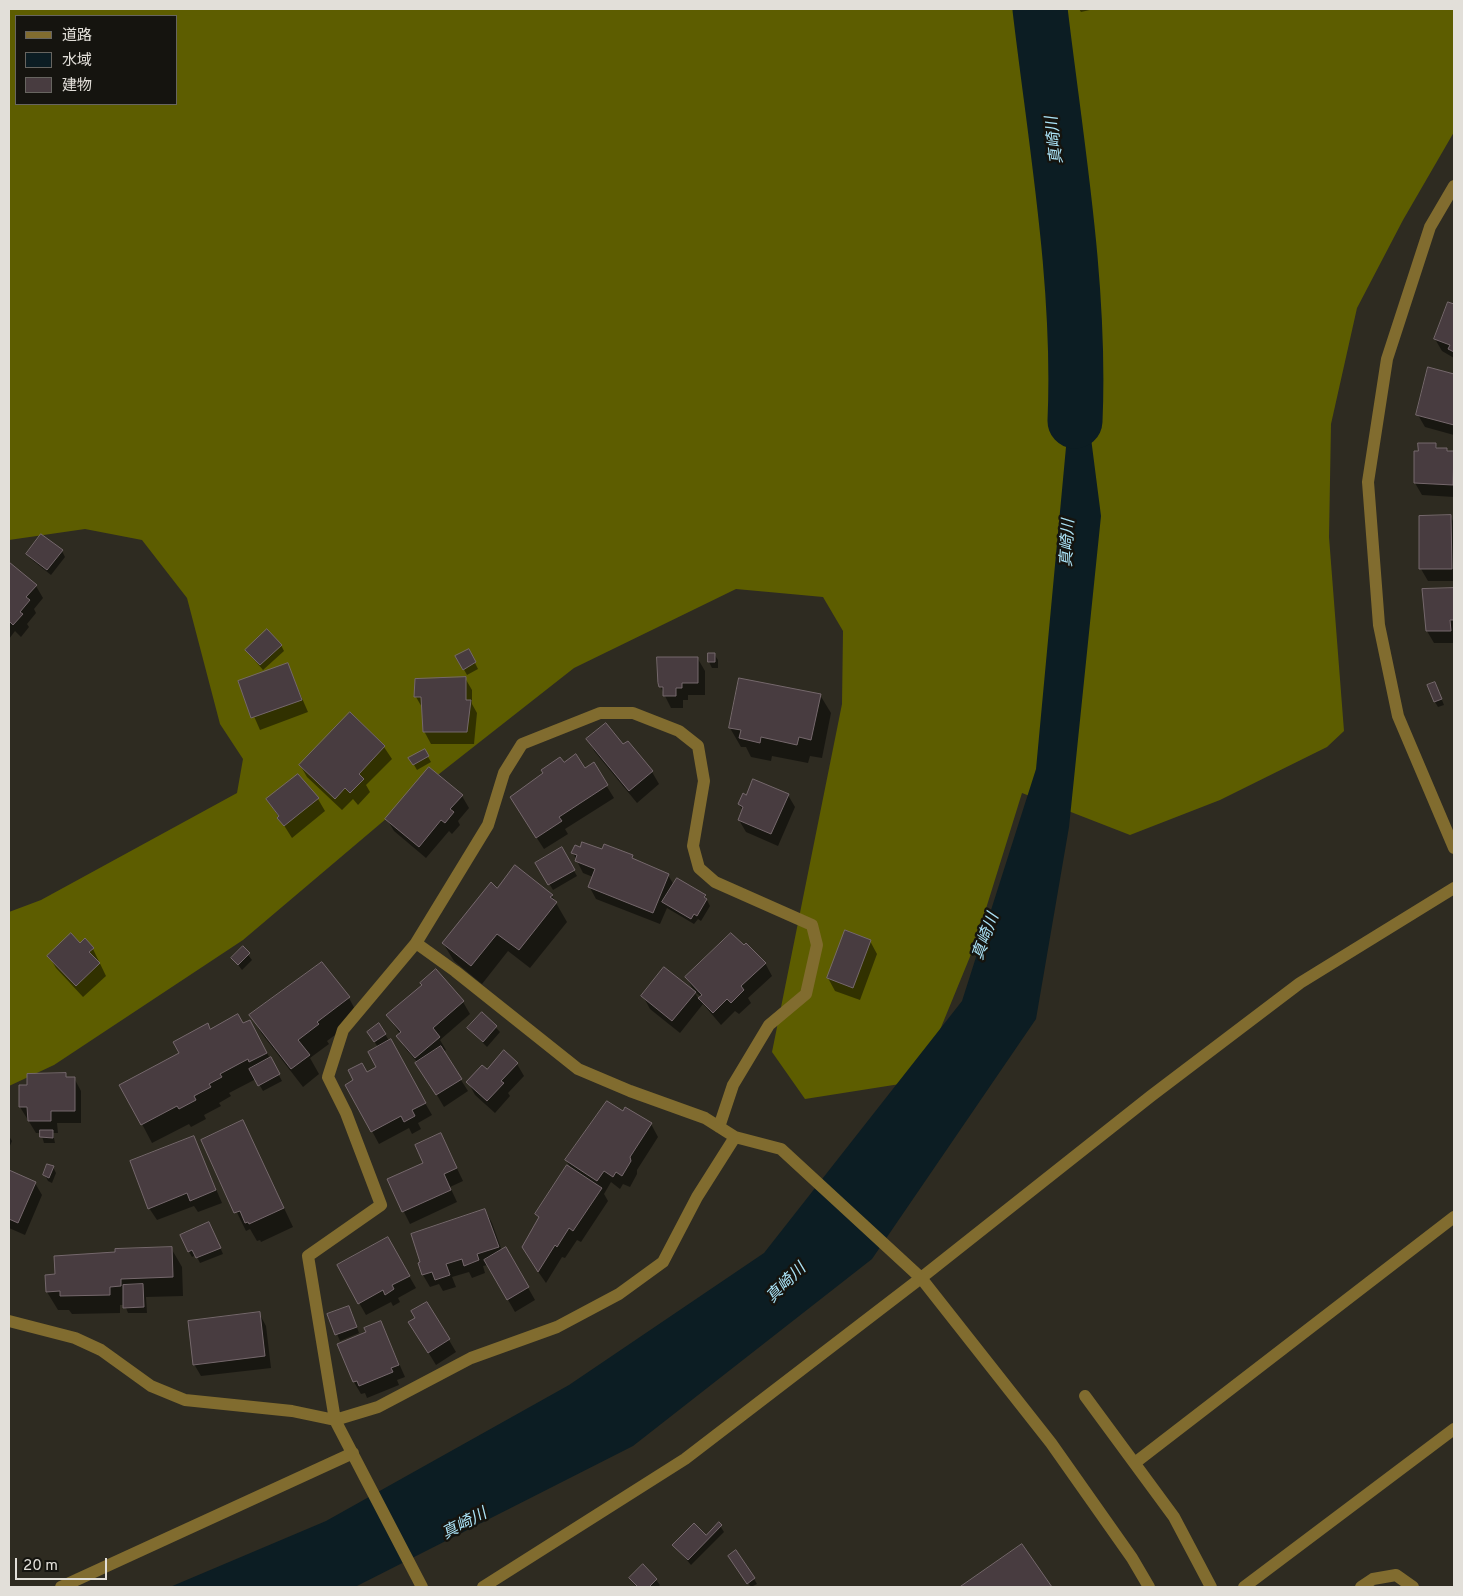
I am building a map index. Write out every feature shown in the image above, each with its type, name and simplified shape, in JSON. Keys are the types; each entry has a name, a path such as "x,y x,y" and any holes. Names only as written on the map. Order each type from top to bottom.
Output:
{"street":[{"path":"1454,186 1430,227 1387,359 1368,482 1379,625 1398,716 1454,848"},
{"path":"422,1587 335,1420 308,1256 381,1205 349,1122 328,1077 343,1030 416,943 488,825 504,773 522,744 600,713 633,713 679,731 698,746 704,781 693,846 699,868 715,882 812,925 817,945 806,994 769,1025 733,1085 720,1127"},
{"path":"483,1587 685,1460 1300,982 1454,888"},
{"path":"416,943 455,971 578,1069 630,1091 705,1118 735,1137 781,1149 921,1278 1051,1443 1132,1558 1149,1587"},
{"path":"9,1321 75,1338 92,1346 151,1386 185,1400 292,1411 335,1420 378,1407 471,1358 557,1327 619,1294 663,1262 698,1196 735,1137"},
{"path":"1136,1462 1454,1217"},
{"path":"1085,1396 1136,1462 1174,1517 1211,1587"},
{"path":"1244,1587 1454,1429"},
{"path":"61,1587 353,1453"},
{"path":"1361,1587 1373,1579 1396,1575 1413,1587"}],"shaded area":[{"path":"9,9 1454,9 1454,132 1403,220 1357,308 1331,424 1329,537 1344,731 1327,747 1220,800 1130,835 1022,793 974,947 919,1081 805,1099 772,1052 842,704 843,631 823,597 736,589 574,668 439,774 243,940 54,1065 9,1086 9,912 41,900 237,793 243,759 220,724 187,598 142,540 85,529 9,540"}],"water":[{"path":"1077,329 1101,516 1069,827 1036,1019 872,1259 633,1446 355,1587 170,1587 326,1521 569,1385 764,1253 962,1001 1036,769"}],"building":[{"path":"1448,302 1454,304 1454,352 1448,349 1450,345 1434,339"},
{"path":"1428,367 1454,374 1454,425 1416,415"},
{"path":"1418,443 1436,443 1436,448 1447,448 1447,451 1454,451 1453,485 1414,483 1414,451 1418,451"},
{"path":"1451,515 1452,569 1419,569 1419,516"},
{"path":"41,534 63,550 47,570 26,554"},
{"path":"9,562 37,585 26,597 30,600 20,612 23,614 13,625 9,621"},
{"path":"1454,588 1454,620 1450,620 1451,631 1426,631 1422,589"},
{"path":"267,629 282,645 260,665 245,650"},
{"path":"469,649 476,662 463,670 455,656"},
{"path":"708,653 715,653 715,662 708,662"},
{"path":"657,657 698,657 698,683 682,683 682,688 676,688 676,696 663,696 663,687 659,687 658,683"},
{"path":"288,663 302,700 251,718 238,681"},
{"path":"466,677 466,700 471,700 467,732 423,732 421,697 414,697 415,679"},
{"path":"739,678 821,694 811,740 799,737 797,745 761,737 760,743 739,738 741,730 729,728"},
{"path":"1435,682 1442,699 1434,702 1427,685"},
{"path":"350,712 385,746 359,774 364,779 350,793 345,788 335,799 299,765"},
{"path":"606,723 623,744 628,741 653,771 629,791 586,739"},
{"path":"425,749 429,756 413,765 408,758"},
{"path":"576,754 585,768 594,762 608,785 559,817 562,821 536,838 510,797 543,773 541,770 560,757 564,762"},
{"path":"429,767 463,795 450,809 454,812 445,823 441,820 419,847 385,819"},
{"path":"298,774 319,798 284,826 266,799"},
{"path":"753,779 789,794 771,834 738,820 743,807 738,804 743,793 746,795"},
{"path":"582,842 602,849 604,844 633,855 632,858 669,874 653,913 588,887 595,869 575,861 577,855 571,853 575,845 580,847"},
{"path":"562,847 575,870 548,885 535,863"},
{"path":"515,865 553,895 550,897 557,902 519,950 497,934 471,966 442,943 491,882 497,888"},
{"path":"677,878 706,895 704,897 707,899 697,916 694,914 691,919 662,902"},
{"path":"845,930 871,940 853,988 827,978"},
{"path":"71,933 80,943 85,938 94,948 89,952 100,963 76,986 47,956"},
{"path":"731,933 744,945 746,943 766,963 741,986 744,990 731,1003 727,999 713,1013 698,998 702,995 685,977"},
{"path":"243,946 250,953 238,965 231,958"},
{"path":"322,962 350,997 317,1022 319,1024 298,1040 310,1055 291,1069 249,1015"},
{"path":"664,967 696,992 672,1021 641,996"},
{"path":"436,969 464,1001 433,1028 440,1037 415,1058 396,1036 401,1032 386,1015 422,985 420,983"},
{"path":"482,1012 497,1026 483,1042 467,1028"},
{"path":"238,1014 243,1023 250,1020 267,1053 249,1062 248,1059 220,1074 222,1077 209,1084 211,1087 194,1096 196,1100 179,1109 177,1106 141,1125 119,1085 179,1053 173,1042 208,1023 210,1029"},
{"path":"379,1023 386,1034 374,1042 367,1032"},
{"path":"391,1039 426,1103 412,1110 415,1116 404,1122 401,1116 371,1132 345,1085 353,1080 348,1070 362,1063 367,1072 376,1067 368,1052"},
{"path":"441,1046 462,1079 436,1095 415,1063"},
{"path":"504,1050 518,1063 501,1081 504,1083 487,1101 466,1082 482,1065 487,1069"},
{"path":"271,1057 280,1074 258,1086 249,1069"},
{"path":"66,1073 66,1077 75,1077 75,1111 51,1111 51,1121 28,1121 27,1107 19,1107 19,1085 27,1085 27,1074"},
{"path":"607,1101 623,1111 625,1107 652,1123 630,1157 631,1161 622,1176 616,1172 613,1177 604,1171 597,1181 565,1160"},
{"path":"243,1120 284,1208 249,1224 248,1222 245,1223 240,1211 234,1213 201,1140"},
{"path":"40,1130 53,1130 53,1138 40,1137"},
{"path":"441,1133 457,1168 444,1174 451,1190 402,1212 387,1179 423,1163 415,1145"},
{"path":"194,1136 216,1190 190,1201 187,1193 148,1209 130,1161"},
{"path":"47,1164 54,1166 49,1178 43,1175"},
{"path":"567,1165 602,1188 573,1231 569,1228 557,1247 555,1245 538,1272 522,1247 539,1217 535,1214"},
{"path":"9,1170 36,1182 18,1223 9,1219"},
{"path":"485,1209 499,1247 477,1254 479,1260 464,1266 462,1259 446,1264 450,1275 435,1280 432,1272 422,1275 411,1234"},
{"path":"209,1222 221,1248 196,1258 192,1250 188,1252 180,1235"},
{"path":"388,1237 410,1276 392,1285 394,1289 385,1295 383,1290 358,1304 337,1265"},
{"path":"172,1247 173,1277 121,1279 121,1286 110,1287 110,1295 60,1296 60,1291 46,1292 45,1275 55,1274 54,1256 115,1252 115,1249"},
{"path":"506,1247 529,1287 507,1300 484,1260"},
{"path":"143,1284 144,1307 123,1308 123,1285"},
{"path":"427,1302 450,1339 428,1353 408,1322 415,1318 411,1311"},
{"path":"349,1306 357,1327 335,1335 327,1314"},
{"path":"260,1312 265,1356 193,1365 188,1321"},
{"path":"381,1321 399,1365 391,1368 393,1372 359,1386 357,1381 353,1382 337,1344 366,1332 364,1328"},
{"path":"719,1522 722,1525 688,1560 672,1545 694,1523 706,1535"},
{"path":"1022,1544 1052,1587 960,1587"},
{"path":"736,1550 755,1578 747,1584 728,1556"},
{"path":"643,1564 657,1579 649,1587 638,1587 629,1578"}],"waterway":[{"name":"真崎川","path":"1040,9 1071,266 1076,370 1075,421"}]}
